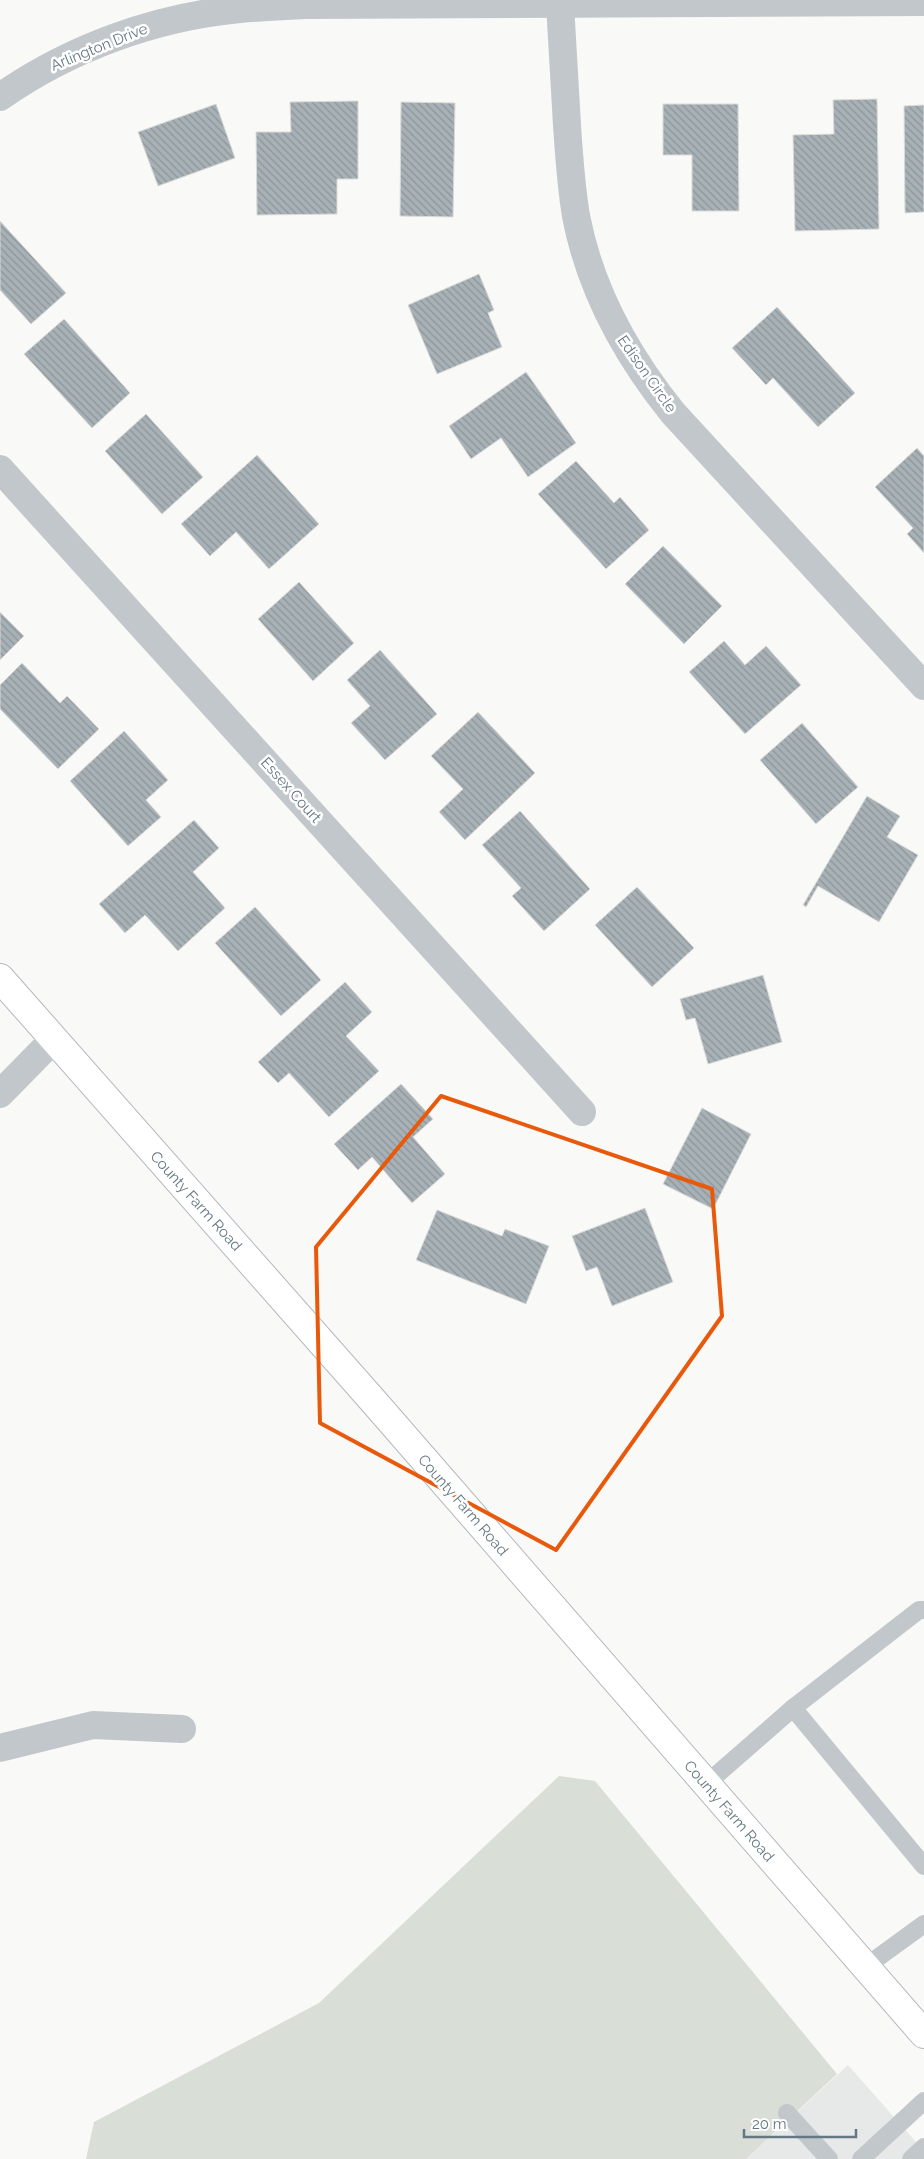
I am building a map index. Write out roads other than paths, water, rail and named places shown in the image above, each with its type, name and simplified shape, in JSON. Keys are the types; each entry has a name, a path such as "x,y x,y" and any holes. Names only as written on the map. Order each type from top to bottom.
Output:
{"main road":[{"name":"County Farm Road","path":"0,978 52,1040 368,1396 924,2034"}],"street":[{"name":"Arlington Drive","path":"0,97 45,69 78,52 133,31 194,16 239,9 308,5 924,2"},
{"name":"Edison Circle","path":"560,4 571,188 591,272 618,334 652,387 672,413 924,686"},
{"name":"Essex Court","path":"0,469 582,1112"},
{"path":"0,1094 52,1040"},
{"path":"0,1748 93,1725 182,1729"}],"lane":[{"path":"706,1784 793,1708 919,1610 924,1610"},
{"path":"793,1708 924,1866"},
{"path":"866,1966 924,1924"},
{"path":"861,2159 924,2101"},
{"path":"787,2113 829,2159"},
{"path":"911,2159 924,2147"}]}
